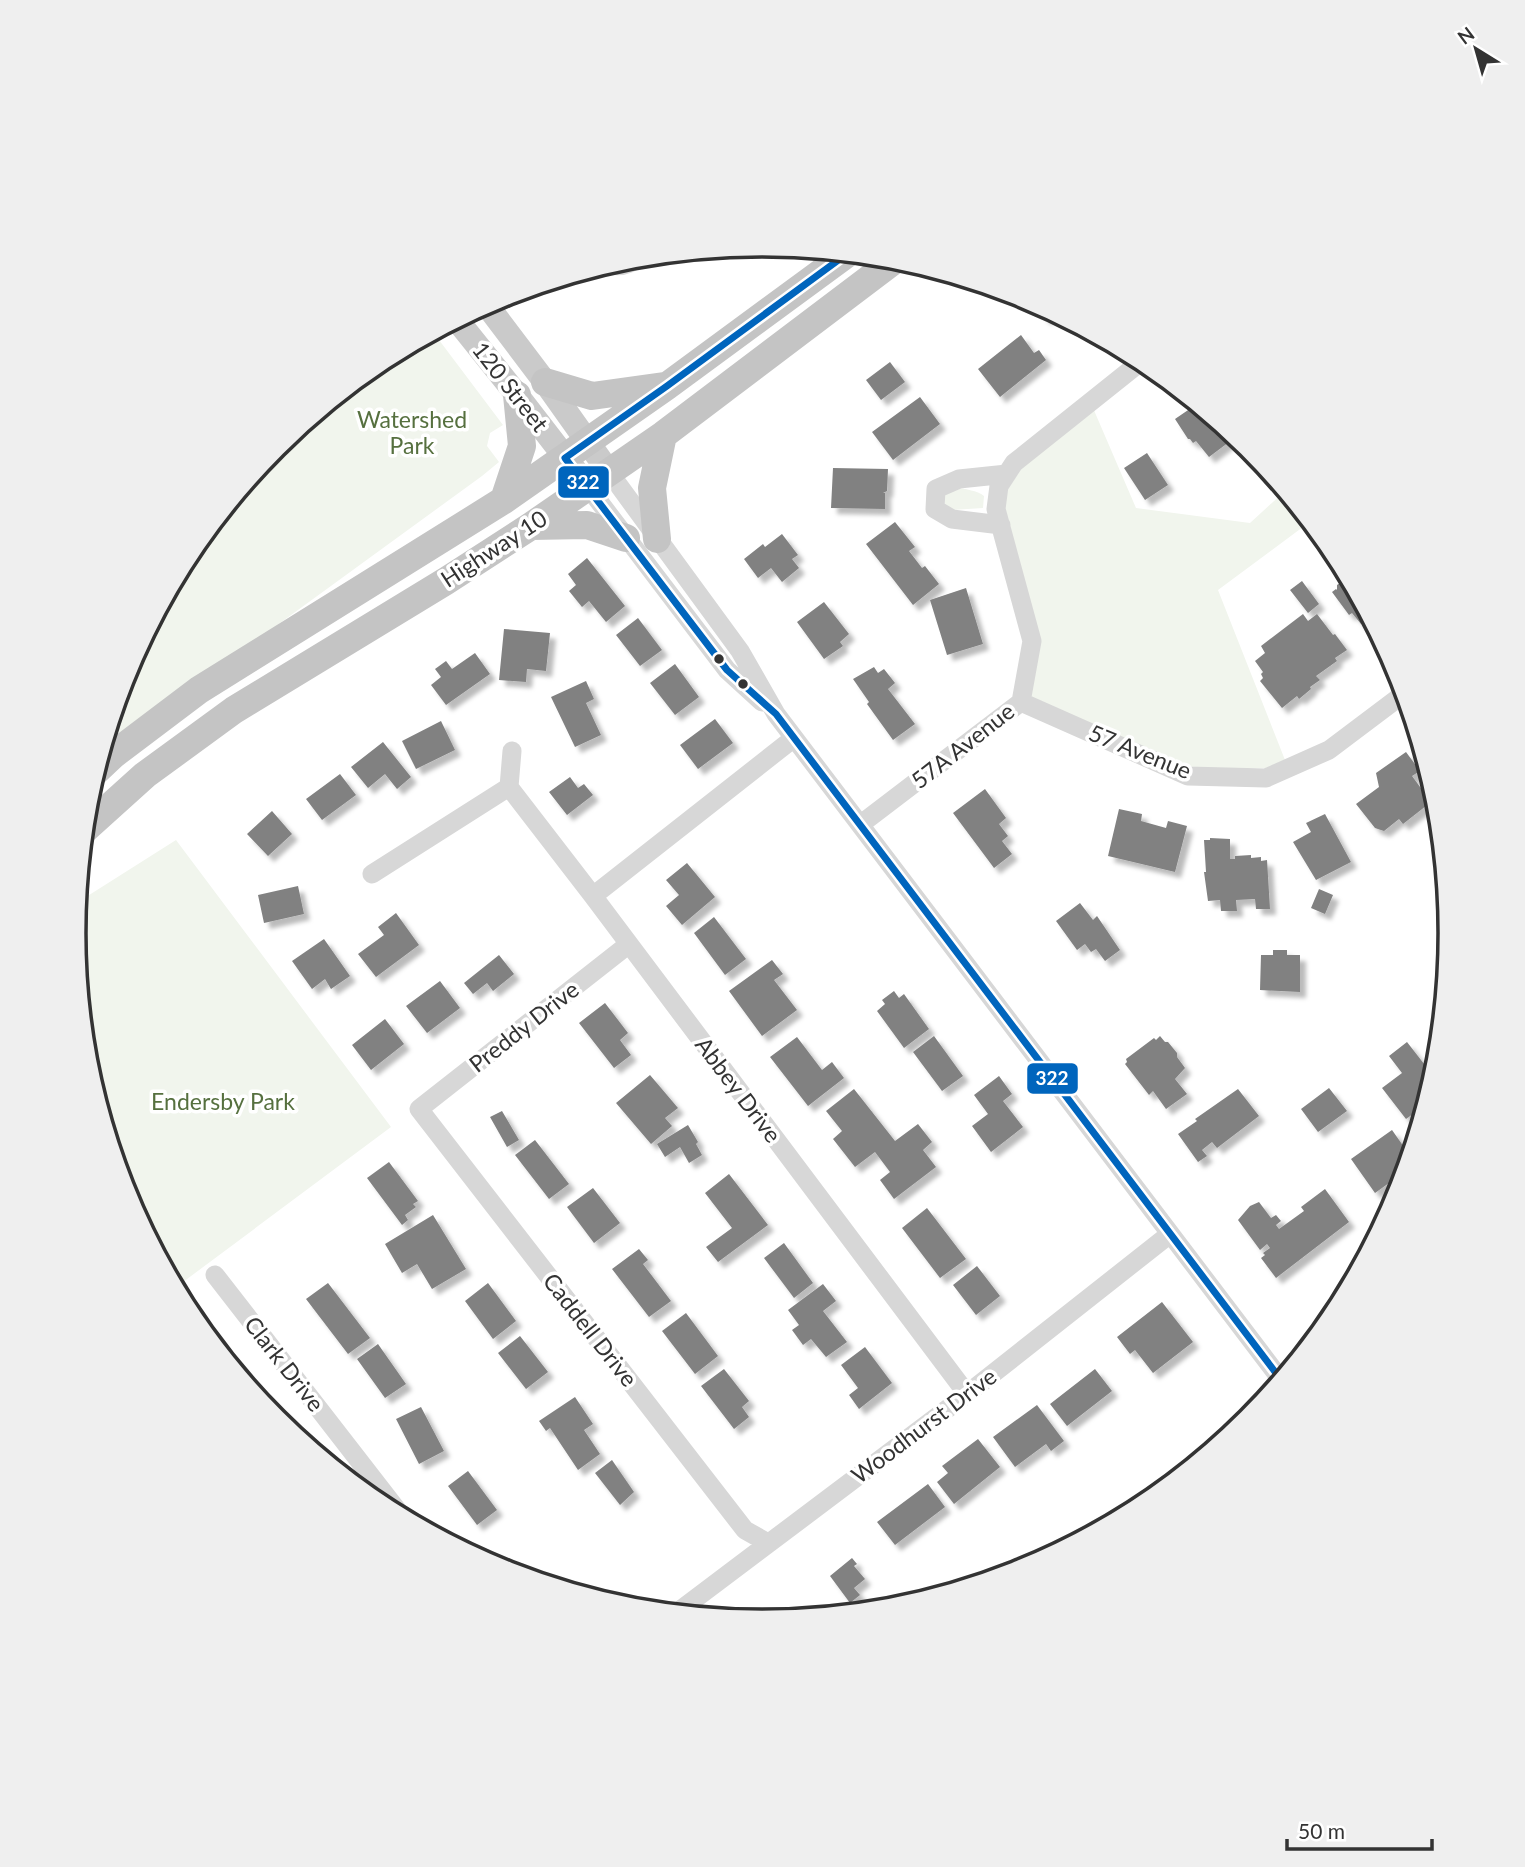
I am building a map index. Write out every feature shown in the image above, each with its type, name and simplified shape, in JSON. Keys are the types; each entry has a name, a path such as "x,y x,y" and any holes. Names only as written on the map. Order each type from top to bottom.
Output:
{"highway":[{"name":"Highway 10","path":"109,759 200,690 504,500 667,386 837,261"},
{"name":"Highway 10","path":"96,819 145,775 234,710 446,581 599,480 663,435 884,268"},
{"path":"545,382 592,396 667,386"},
{"path":"504,500 522,446 517,395"},
{"path":"657,538 652,488 663,435"},
{"path":"531,526 587,525 626,538"}],"main road":[{"name":"120 Street","path":"493,313 545,382 576,450"},
{"name":"120 Street","path":"463,327 517,395 576,450 599,480"}],"street":[{"name":"57A Avenue","path":"861,824 1021,702 1032,641 996,509 999,486 1014,463 1133,368"},
{"path":"1001,525 952,519 935,509 936,489 959,479 1007,474"},
{"name":"120 Street","path":"599,480 626,538 727,670 776,714"},
{"name":"120 Street","path":"599,480 657,538 740,652 776,714 1276,1374"},
{"name":"57 Avenue","path":"1021,702 1188,776 1266,778 1329,750 1397,699"},
{"path":"593,896 794,738"},
{"path":"372,874 509,787 512,751"},
{"name":"Abbey Drive","path":"509,787 967,1394"},
{"name":"Preddy Drive","path":"419,1109 629,944"},
{"name":"Caddell Drive","path":"419,1109 745,1530 768,1543"},
{"name":"Woodhurst Drive","path":"686,1605 967,1394 1170,1234"},
{"name":"Clark Drive","path":"215,1275 382,1493"}],"green space":[{"name":"Watershed Park","path":"439,339 503,425 490,433 487,446 499,462 113,744 137,675 176,595 226,522 254,487 316,425 351,397"},
{"path":"1093,408 1136,508 1250,523 1279,497 1303,527 1218,590 1285,760 1266,768 1186,768 1029,699 1040,643 1003,511 1008,489 1021,469"},
{"path":"957,487 984,496 983,508 952,510 945,505 945,494"},
{"name":"Endersby Park","path":"176,840 391,1127 183,1282 137,1192 109,1109 99,1066 87,978 87,896"}],"building":[{"path":"1021,335 1034,353 1039,350 1046,360 1000,397 978,369"},
{"path":"890,362 905,382 881,400 866,380"},
{"path":"920,397 940,424 893,460 872,432"},
{"path":"1189,409 1228,443 1209,457 1196,441 1193,443 1188,439 1175,419"},
{"path":"1147,453 1168,485 1145,500 1124,468"},
{"path":"833,468 888,469 887,491 883,493 885,509 831,508"},
{"path":"895,522 915,547 909,551 939,584 913,605 866,544"},
{"path":"782,534 798,555 792,559 799,568 782,582 771,568 758,578 744,559"},
{"path":"587,558 625,606 606,622 589,601 582,607 569,591 576,585 568,574"},
{"path":"1302,581 1319,604 1308,613 1290,590"},
{"path":"1341,582 1349,595 1363,622 1361,624 1352,613 1349,615 1332,592 1337,590 1337,585"},
{"path":"966,588 983,644 947,655 930,600"},
{"path":"824,602 849,634 840,642 843,646 824,659 797,622"},
{"path":"1303,614 1308,621 1317,614 1347,650 1316,676 1320,680 1310,687 1311,689 1282,708 1260,681 1263,672 1255,661 1265,653 1261,646"},
{"path":"638,618 662,650 640,666 616,635"},
{"path":"504,629 550,633 546,671 527,669 526,682 499,680"},
{"path":"475,653 490,674 446,705 431,685 441,677 435,669 446,661 452,669"},
{"path":"675,664 699,697 675,715 650,683"},
{"path":"874,667 878,673 884,669 895,683 888,689 915,724 893,740 853,679"},
{"path":"586,681 594,699 586,703 601,735 575,747 551,697"},
{"path":"715,719 733,743 698,769 680,745"},
{"path":"441,721 455,750 416,769 402,741"},
{"path":"383,742 411,777 397,789 385,774 368,788 351,767"},
{"path":"1406,752 1419,769 1419,772 1412,776 1424,792 1427,805 1403,824 1399,819 1384,831 1375,828 1356,804 1379,787 1376,773"},
{"path":"340,774 356,795 322,820 306,799"},
{"path":"570,777 578,788 584,784 593,795 567,815 549,792"},
{"path":"985,789 1006,818 999,824 1008,836 1002,841 1012,854 994,868 953,813"},
{"path":"1119,809 1142,814 1141,821 1166,828 1168,821 1187,826 1175,872 1108,856"},
{"path":"272,811 292,834 268,856 247,834"},
{"path":"1325,814 1351,862 1316,880 1293,842 1311,832 1306,823"},
{"path":"1230,839 1230,859 1251,855 1251,858 1261,857 1261,861 1267,860 1270,909 1256,909 1255,899 1236,900 1237,911 1221,911 1220,900 1208,901 1204,840"},
{"path":"687,863 715,897 682,925 666,906 679,895 666,880"},
{"path":"298,886 304,914 264,923 258,895"},
{"path":"1319,889 1333,895 1325,914 1311,908"},
{"path":"1080,903 1093,920 1097,916 1120,950 1105,961 1096,949 1091,952 1085,944 1077,950 1056,921"},
{"path":"396,913 419,945 376,977 358,954 384,935 378,927"},
{"path":"714,917 746,959 725,975 694,933"},
{"path":"324,939 350,976 331,989 325,979 312,989 292,961"},
{"path":"1273,950 1287,950 1287,955 1300,955 1300,992 1260,990 1261,955 1273,955"},
{"path":"499,955 514,974 493,991 487,983 473,994 464,983"},
{"path":"772,960 783,974 774,980 797,1010 762,1036 729,991"},
{"path":"440,981 460,1008 427,1033 406,1006"},
{"path":"894,991 899,998 904,994 929,1029 904,1048 877,1011 885,1004 882,1000"},
{"path":"605,1003 628,1033 620,1040 631,1055 614,1068 579,1023"},
{"path":"385,1019 404,1044 371,1070 352,1045"},
{"path":"934,1036 963,1076 942,1091 913,1052"},
{"path":"1160,1036 1177,1053 1185,1068 1175,1079 1187,1094 1166,1109 1153,1091 1149,1095 1125,1064 1126,1059"},
{"path":"797,1037 822,1070 832,1062 844,1078 808,1106 770,1057"},
{"path":"1407,1042 1426,1066 1415,1113 1406,1119 1382,1088 1402,1073 1389,1056"},
{"path":"650,1075 678,1108 665,1118 672,1126 651,1144 616,1103"},
{"path":"999,1076 1012,1094 1003,1101 1023,1127 991,1152 972,1126 988,1114 974,1095"},
{"path":"1329,1088 1347,1111 1318,1132 1301,1109"},
{"path":"854,1089 895,1141 918,1124 932,1142 923,1150 936,1167 894,1199 880,1180 890,1172 875,1152 855,1167 833,1139 842,1131 826,1111"},
{"path":"1238,1089 1259,1116 1217,1148 1212,1142 1202,1150 1207,1156 1198,1162 1178,1134"},
{"path":"502,1111 519,1140 507,1147 490,1117"},
{"path":"688,1125 702,1155 689,1163 680,1147 665,1157 657,1144"},
{"path":"1392,1130 1404,1147 1392,1181 1375,1193 1351,1159"},
{"path":"535,1140 569,1184 549,1199 515,1155"},
{"path":"389,1162 418,1201 413,1204 416,1207 405,1215 408,1220 402,1225 367,1178"},
{"path":"729,1174 768,1225 718,1262 706,1247 732,1228 705,1193"},
{"path":"593,1188 620,1223 594,1243 567,1207"},
{"path":"1325,1189 1349,1222 1276,1278 1261,1258 1270,1248 1267,1244 1260,1250 1238,1220 1250,1206 1259,1202 1271,1218 1276,1215 1281,1221 1276,1225 1279,1229 1304,1211 1301,1207"},
{"path":"927,1208 966,1259 940,1278 902,1228"},
{"path":"433,1215 466,1269 432,1289 417,1264 402,1273 385,1244"},
{"path":"784,1243 813,1283 794,1298 764,1258"},
{"path":"639,1249 648,1260 643,1264 671,1301 649,1317 612,1269"},
{"path":"977,1266 1000,1296 976,1315 953,1285"},
{"path":"328,1283 370,1338 348,1354 306,1299"},
{"path":"488,1283 516,1321 493,1339 465,1301"},
{"path":"823,1284 836,1301 823,1311 847,1342 826,1357 811,1339 803,1345 792,1330 799,1325 788,1310"},
{"path":"1162,1302 1193,1342 1153,1373 1135,1350 1130,1354 1117,1337"},
{"path":"686,1313 718,1356 695,1374 662,1331"},
{"path":"520,1336 548,1372 526,1389 498,1353"},
{"path":"378,1344 406,1384 385,1398 357,1359"},
{"path":"865,1347 892,1383 859,1409 849,1395 858,1388 841,1365"},
{"path":"724,1369 749,1401 742,1407 749,1417 734,1429 701,1386"},
{"path":"1095,1369 1112,1391 1067,1426 1050,1404"},
{"path":"575,1397 593,1424 584,1430 600,1454 578,1470 550,1428 546,1431 539,1421"},
{"path":"1037,1405 1064,1441 1051,1451 1046,1444 1015,1467 993,1437"},
{"path":"421,1407 444,1451 419,1464 396,1419"},
{"path":"978,1439 1000,1467 954,1504 937,1482 948,1473 942,1466"},
{"path":"612,1460 634,1492 620,1505 595,1473"},
{"path":"468,1471 497,1510 477,1525 448,1486"},
{"path":"928,1484 945,1507 895,1545 877,1522"},
{"path":"852,1558 857,1564 854,1566 865,1579 854,1588 860,1595 850,1603 830,1576"}],"transit line":[{"name":"322","path":"837,261 565,458 727,670 776,714 1276,1373"}]}
